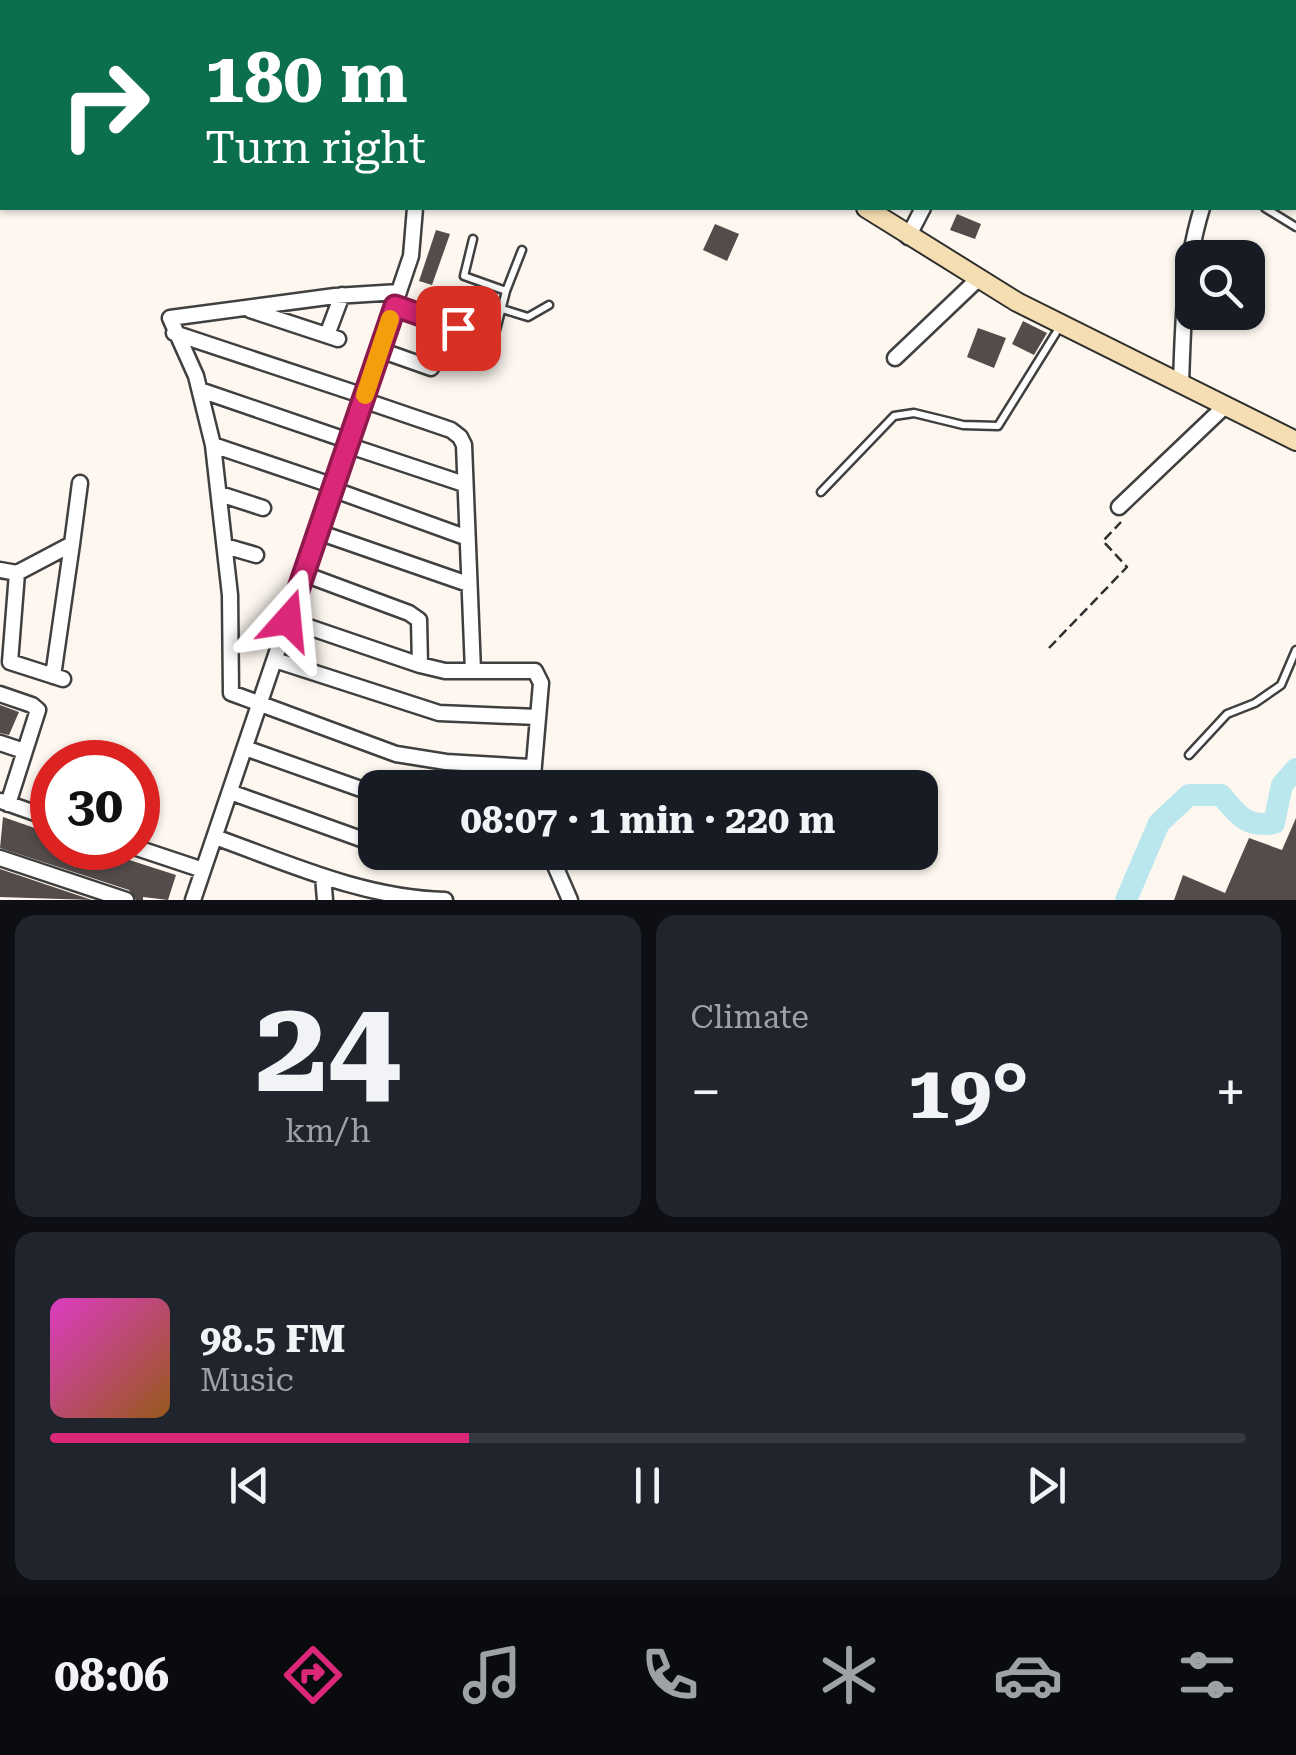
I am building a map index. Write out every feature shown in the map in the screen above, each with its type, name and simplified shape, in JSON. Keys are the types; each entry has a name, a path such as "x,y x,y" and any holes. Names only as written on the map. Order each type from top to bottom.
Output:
{"main road":[{"path":"869,210 977,280 1296,441"}],"street":[{"path":"418,0 434,0"},
{"path":"193,900 411,256 415,210"},
{"path":"908,237 922,210"},
{"path":"1181,384 1184,300 1190,249 1201,210"},
{"path":"895,358 977,280"},
{"path":"397,299 342,295 172,316 174,334 200,390 214,444 236,597 232,693 396,754 446,762 531,767"},
{"path":"244,308 332,337 342,295"},
{"path":"174,334 363,398 451,430 460,437 473,672"},
{"path":"380,350 431,368"},
{"path":"200,390 464,484"},
{"path":"1119,507 1224,407"},
{"path":"214,444 465,537"},
{"path":"17,574 10,662 58,677 80,483"},
{"path":"220,494 263,508"},
{"path":"318,532 468,584"},
{"path":"0,570 17,574 72,544"},
{"path":"226,546 256,555"},
{"path":"304,574 410,613 419,620 420,666"},
{"path":"288,620 420,666 473,672 535,671 541,683 531,770"},
{"path":"275,660 439,714 537,718"},
{"path":"0,694 32,704 38,710 4,802 30,811"},
{"path":"0,743 24,751"},
{"path":"245,748 358,788"},
{"path":"230,792 358,838"},
{"path":"215,836 356,888 415,899 445,900"},
{"path":"160,856 204,870"},
{"path":"0,858 126,900"},
{"path":"557,870 570,900"},
{"path":"323,876 326,900"}],"lane":[{"path":"1268,210 1296,227"},
{"path":"473,239 464,276 506,291"},
{"path":"397,299 492,339 497,336 506,291 522,250"},
{"path":"502,309 528,317 549,305"},
{"path":"821,492 894,416 914,413 963,425 998,426 1062,322"},
{"path":"1189,755 1227,714 1255,703 1281,685 1296,650"}],"path":[{"path":"1049,648 1127,567 1103,541 1123,520 1119,507"}],"building":[{"path":"957,214 981,224 975,239 950,230"},
{"path":"715,224 739,234 727,261 703,250"},
{"path":"436,230 450,234 432,285 419,281"},
{"path":"421,294 466,309 462,320 417,306"},
{"path":"1023,321 1047,333 1034,355 1012,344"},
{"path":"978,328 1006,338 994,368 967,357"},
{"path":"0,705 19,712 9,735 0,733"},
{"path":"3,817 30,826 30,858 0,848"},
{"path":"1296,818 1296,900 1174,900 1183,875 1225,893 1249,838 1282,850"},
{"path":"0,869 92,900 0,897"},
{"path":"68,870 160,870 176,875 168,900 136,900 129,890"}],"waterway":[{"path":"1126,900 1159,823 1189,795 1221,795 1249,822 1274,823 1282,785 1296,769"}],"slow traffic":[{"path":"365,395 390,319"}],"route":[{"path":"288,620 395,306 458,328"}]}
